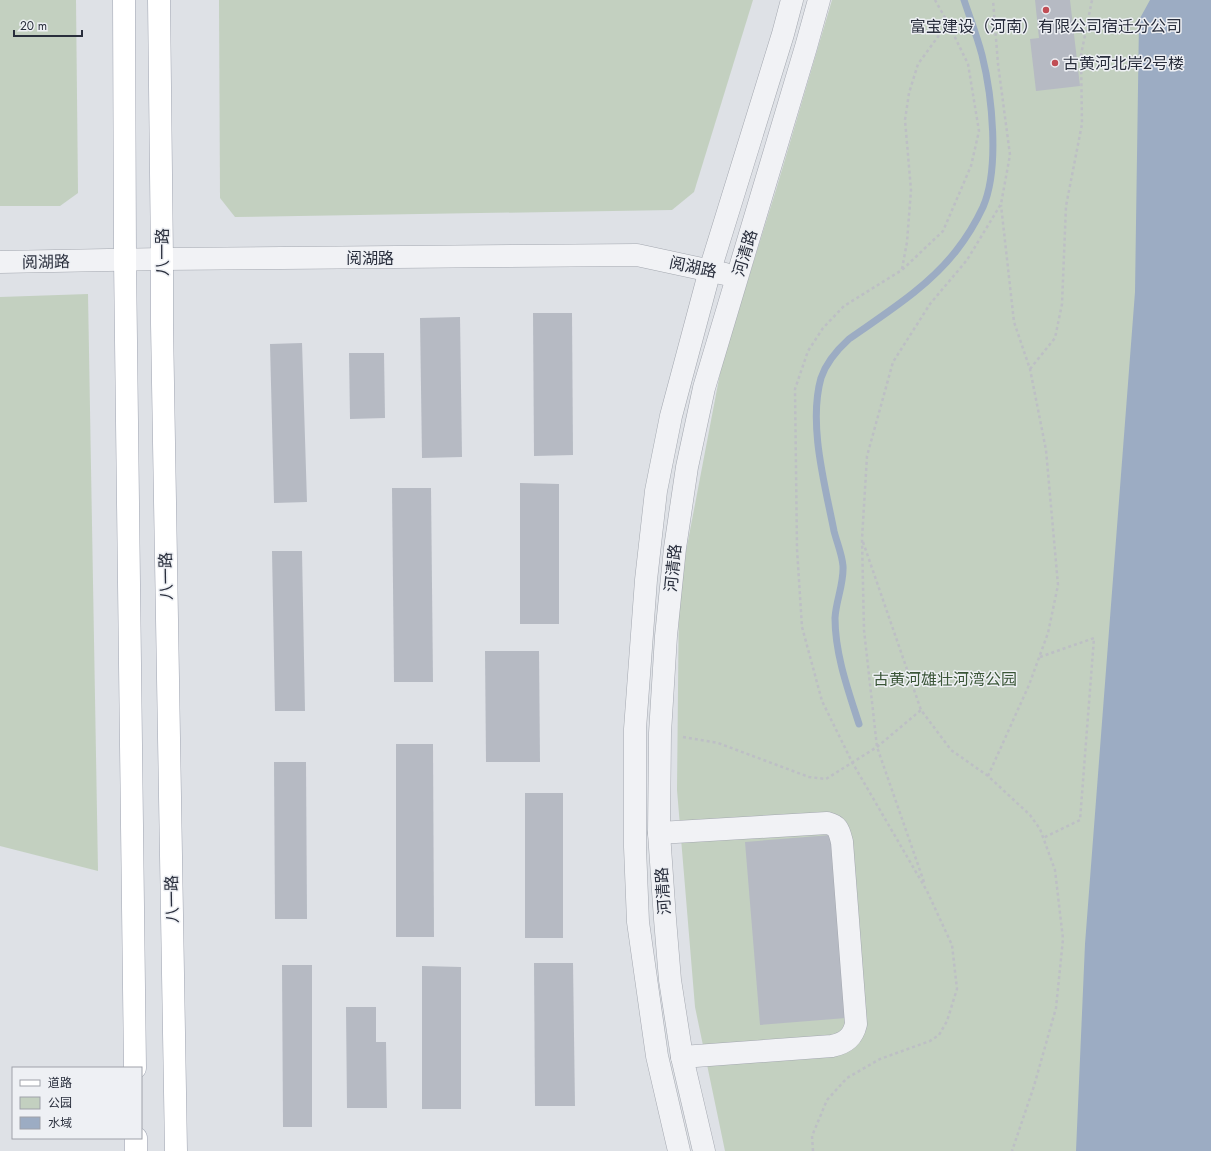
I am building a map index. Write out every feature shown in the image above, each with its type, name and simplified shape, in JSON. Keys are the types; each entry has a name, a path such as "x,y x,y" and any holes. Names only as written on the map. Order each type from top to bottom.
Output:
{"main road":[{"path":"124,0 125,260 135,1067"},
{"name":"八一路","path":"159,0 162,332 176,1151"},
{"path":"136,1139 136,1151"}],"street":[{"name":"河清路","path":"679,1151 656,1056 638,922 634,847 635,729 646,580 656,491 671,416 710,270 781,42 792,0"},
{"name":"河清路","path":"704,1151 682,1057 670,980 659,833 660,733 666,644 675,548 687,466 704,388 819,0"},
{"name":"阅湖路","path":"0,262 162,259 637,255 738,277"},
{"path":"659,833 827,823 834,825 839,831 842,842 856,1024 851,1038 845,1042 832,1046 682,1057"}],"path":[{"path":"926,888 852,762 822,701 802,627 797,549 795,389 808,351 823,328 844,306 902,270 943,231 971,166 979,131 968,64 935,0"},
{"path":"988,776 1030,685 1048,633 1058,585 1046,450 1030,369 1014,322 1001,204 1010,154 998,64 993,0"},
{"path":"1030,369 1054,338 1062,304 1066,206 1082,124 1081,55 1092,0"},
{"path":"902,270 907,242 911,190 905,120 909,93 918,64 948,23"},
{"path":"813,1151 812,1136 826,1100 847,1078 880,1059 930,1041 939,1035 947,1022 957,989 952,945 926,888 877,746 864,630 862,538 867,456 893,362 930,304 967,260 1001,204"},
{"path":"862,538 921,710 951,750 988,776 1030,815 1040,829 1055,870 1063,939 1056,1008 1034,1086 1012,1151"},
{"path":"1040,657 1094,638 1080,820 1043,838"},
{"path":"660,733 718,743 810,777 826,779 877,746 921,710"}],"green space":[{"path":"0,0 76,0 78,193 60,206 0,206"},
{"path":"219,0 753,0 694,192 672,210 235,217 220,198"},
{"name":"古黄河雄壮河湾公园","path":"832,0 1211,0 1211,1151 725,1151 695,1007 677,790 679,588 722,363 776,190"},
{"path":"88,294 98,871 0,846 0,297"}],"water":[{"path":"1150,0 1211,0 1211,1151 1076,1151 1085,944 1135,292 1139,20"}],"building":[{"name":"古黄河北岸2号楼","path":"1035,0 1070,0 1080,86 1036,91 1030,39 1039,38"},
{"path":"533,313 572,313 573,455 534,456"},
{"path":"460,317 462,457 422,458 420,318"},
{"path":"302,343 307,502 274,503 270,344"},
{"path":"349,353 384,353 385,418 350,419"},
{"path":"520,483 559,484 559,624 520,624"},
{"path":"392,488 431,488 433,682 394,682"},
{"path":"272,551 302,551 305,711 275,711"},
{"path":"485,651 539,651 540,762 486,762"},
{"path":"396,744 433,744 434,937 396,937"},
{"path":"274,762 306,762 307,919 275,919"},
{"path":"525,793 563,793 563,938 525,938"},
{"path":"831,835 846,1018 760,1025 745,842"},
{"path":"534,963 573,963 575,1106 535,1106"},
{"path":"282,965 312,965 312,1127 283,1127"},
{"path":"422,966 461,967 461,1109 422,1109"},
{"path":"346,1007 376,1007 376,1042 386,1042 387,1108 347,1108"}],"waterway":[{"path":"859,724 843,672 837,645 835,618 843,566 841,553 834,531 819,454 816,415 817,396 823,372 837,352 849,339 906,299 933,276 960,246 983,207 988,191 991,172 993,131 986,71 976,34 964,0"}],"place":[{"name":"富宝建设（河南）有限公司宿迁分公司","path":"1046,10"},
{"name":"古黄河北岸2号楼","path":"1055,63"}]}
